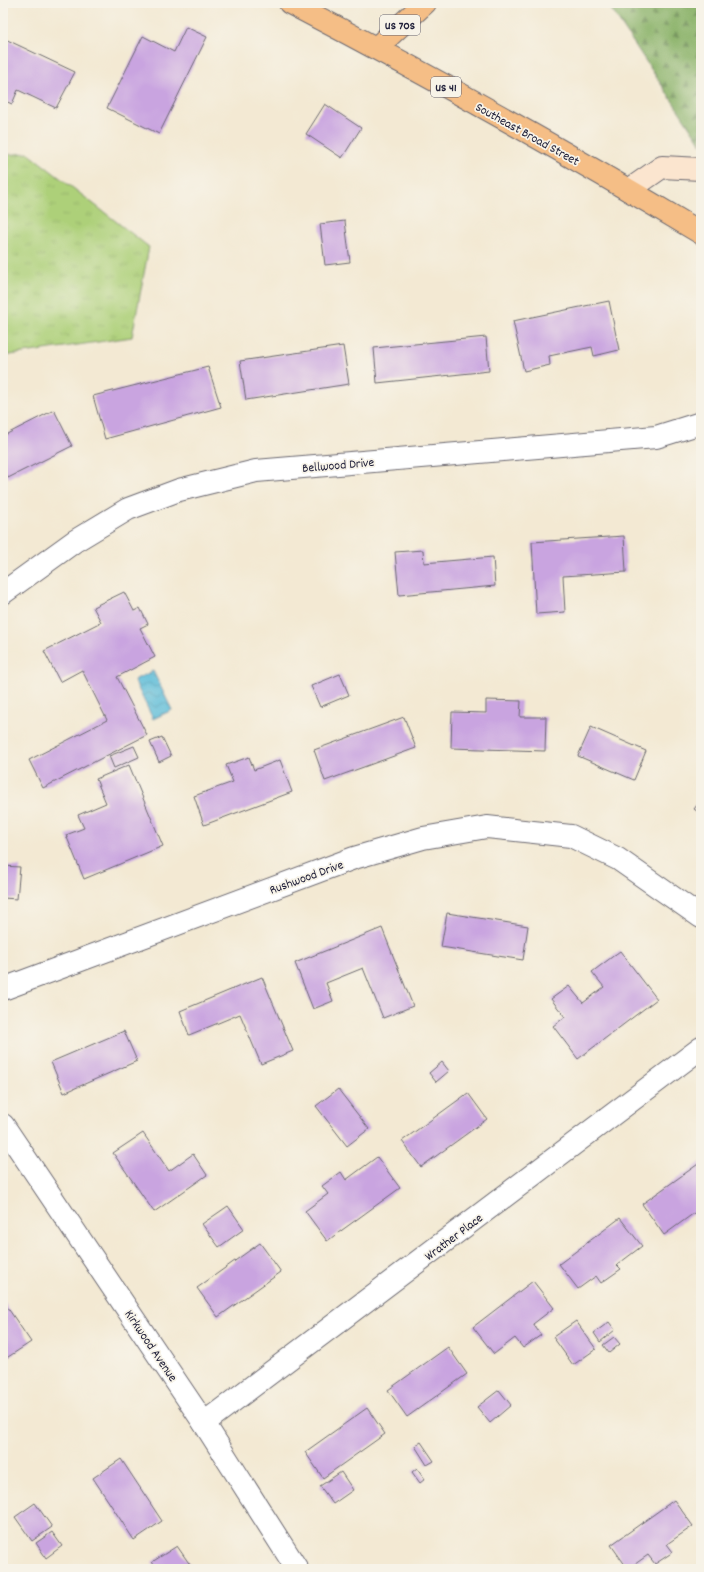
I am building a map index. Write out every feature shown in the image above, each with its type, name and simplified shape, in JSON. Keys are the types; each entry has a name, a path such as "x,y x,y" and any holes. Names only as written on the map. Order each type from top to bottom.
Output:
{"main road":[{"name":"Southeast Broad Street","path":"290,3 376,48 629,190 701,233"},
{"name":"US 70S","path":"376,48 425,3"},
{"path":"629,190 662,167 701,169"}],"street":[{"name":"Bellwood Drive","path":"3,593 75,541 128,509 194,486 256,471 656,438 701,423"},
{"name":"Rushwood Drive","path":"3,989 354,858 423,838 487,827 571,836 618,859 701,917"},
{"name":"Wrather Place","path":"204,1423 701,1048"},
{"name":"Kirkwood Avenue","path":"3,1125 204,1423 297,1569"}],"green space":[{"path":"607,3 701,3 701,144"},
{"path":"28,153 149,247 132,337 3,356 3,155"}],"water":[{"path":"153,671 172,710 153,719 134,680"}],"building":[{"path":"3,3 6,3 4,30 3,30"},
{"path":"186,27 207,37 159,134 107,108 143,36 174,52"},
{"path":"3,38 75,72 56,108 18,90 12,104 3,100"},
{"path":"325,104 361,128 342,158 306,134"},
{"path":"345,221 350,262 325,265 320,224"},
{"path":"609,301 619,350 594,356 592,347 549,356 550,365 524,371 513,321"},
{"path":"486,337 489,371 377,383 374,348"},
{"path":"343,346 349,384 246,400 240,361"},
{"path":"208,367 221,407 105,439 93,396"},
{"path":"54,410 72,446 8,478 3,469 3,436"},
{"path":"624,536 626,572 563,576 565,612 536,614 532,542"},
{"path":"423,550 424,563 493,557 495,586 399,595 395,552"},
{"path":"124,592 134,611 140,608 148,624 140,628 155,657 117,677 147,735 43,788 29,760 107,720 82,670 60,682 44,651 101,622 93,607"},
{"path":"340,674 349,695 320,707 311,686"},
{"path":"486,700 521,701 520,717 546,717 545,751 451,748 452,712 486,713"},
{"path":"404,717 416,748 325,781 314,750"},
{"path":"591,727 646,751 634,780 578,756"},
{"path":"162,737 171,756 159,762 150,742"},
{"path":"134,746 139,757 114,768 109,756"},
{"path":"249,757 254,770 280,760 292,792 204,825 194,796 233,782 226,765"},
{"path":"129,765 163,846 84,879 66,835 84,828 78,815 106,803 96,779"},
{"path":"701,800 701,814 694,809"},
{"path":"3,866 20,867 17,899 3,898"},
{"path":"447,913 528,926 523,960 441,947"},
{"path":"382,928 413,1006 383,1018 363,968 326,983 333,1001 313,1009 295,963"},
{"path":"620,951 657,999 578,1059 553,1026 565,1017 551,999 569,986 583,1003 604,987 592,972"},
{"path":"262,977 293,1051 261,1064 240,1014 189,1035 180,1011"},
{"path":"124,1031 137,1061 64,1093 51,1062"},
{"path":"442,1062 449,1071 436,1082 429,1073"},
{"path":"338,1089 369,1129 347,1146 316,1106"},
{"path":"468,1093 487,1119 421,1167 402,1141"},
{"path":"143,1133 169,1171 193,1154 207,1175 154,1212 113,1153"},
{"path":"377,1157 400,1188 327,1241 305,1211 328,1194 322,1186 341,1172 346,1180"},
{"path":"701,1162 701,1208 664,1235 642,1204"},
{"path":"228,1206 244,1229 219,1247 202,1224"},
{"path":"620,1218 642,1246 617,1265 621,1269 601,1283 596,1276 578,1289 559,1264"},
{"path":"260,1243 281,1272 218,1317 197,1288"},
{"path":"533,1281 554,1308 533,1324 541,1335 523,1348 515,1338 494,1354 473,1327"},
{"path":"3,1301 31,1342 5,1359 3,1356"},
{"path":"576,1321 596,1349 573,1365 553,1337"},
{"path":"609,1322 615,1330 600,1342 594,1333"},
{"path":"614,1337 620,1344 609,1353 603,1345"},
{"path":"448,1347 467,1374 407,1417 388,1390"},
{"path":"499,1390 511,1405 490,1423 477,1407"},
{"path":"367,1408 385,1434 323,1478 305,1452"},
{"path":"421,1442 434,1461 427,1465 415,1446"},
{"path":"121,1459 162,1521 134,1540 93,1478"},
{"path":"417,1468 425,1479 420,1483 412,1472"},
{"path":"341,1472 353,1490 333,1504 320,1486"},
{"path":"674,1500 693,1526 667,1544 673,1552 655,1564 648,1555 628,1569 611,1545"},
{"path":"35,1503 52,1527 32,1541 15,1517"},
{"path":"52,1532 62,1546 46,1558 36,1543"},
{"path":"177,1546 193,1569 157,1569 152,1562"}]}
